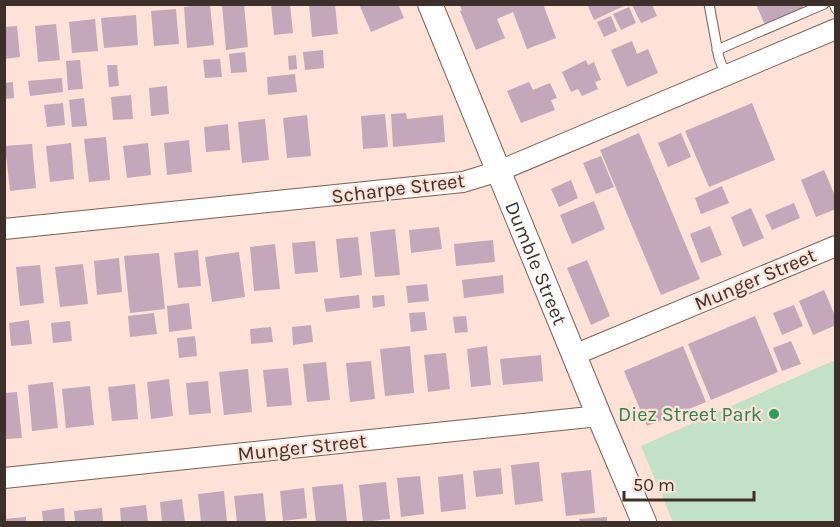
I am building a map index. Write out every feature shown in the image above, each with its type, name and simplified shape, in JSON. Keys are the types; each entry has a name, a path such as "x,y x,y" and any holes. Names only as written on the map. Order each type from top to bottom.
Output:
{"street":[{"name":"Dumble Street","path":"430,4 644,522"},
{"name":"Scharpe Street","path":"4,229 463,182 499,171 836,29"},
{"name":"Munger Street","path":"574,355 836,246"},
{"name":"Munger Street","path":"4,478 599,416"}],"lane":[{"path":"710,4 717,50 726,76"},
{"path":"717,50 824,4"},
{"path":"834,4 836,9"}],"green space":[{"name":"Diez Street Park","path":"835,360 835,522 673,522 641,446"}],"building":[{"path":"210,4 214,45 187,48 184,7"},
{"path":"222,4 244,4 248,47 226,50"},
{"path":"271,4 290,4 293,33 274,35"},
{"path":"309,4 335,4 338,34 312,37"},
{"path":"359,4 398,4 404,18 371,32"},
{"path":"463,4 543,4 556,38 527,49 513,12 497,19 505,38 476,50 460,11 462,10 460,6"},
{"path":"587,4 628,4 594,20"},
{"path":"652,4 657,16 641,23 632,5"},
{"path":"756,4 802,4 803,8 765,25"},
{"path":"629,7 636,23 621,30 613,14"},
{"path":"176,9 179,44 154,46 151,11"},
{"path":"136,15 138,45 104,48 101,18"},
{"path":"611,16 617,31 604,37 597,22"},
{"path":"95,19 98,51 72,53 69,22"},
{"path":"56,24 60,60 38,62 35,26"},
{"path":"17,26 20,57 4,59 4,27"},
{"path":"632,41 637,54 648,49 658,73 627,87 611,50"},
{"path":"323,50 324,68 305,70 303,52"},
{"path":"245,52 247,72 231,73 229,54"},
{"path":"296,55 297,69 289,70 288,56"},
{"path":"220,59 222,77 205,78 203,60"},
{"path":"80,60 83,89 68,90 66,61"},
{"path":"586,60 588,65 594,62 601,80 595,82 598,89 582,96 578,89 571,92 562,72"},
{"path":"107,65 117,65 119,86 109,87"},
{"path":"295,74 297,92 268,95 267,77"},
{"path":"62,78 63,92 30,96 28,81"},
{"path":"13,82 14,98 4,99 4,83"},
{"path":"529,82 533,90 550,83 557,98 551,100 555,110 521,123 507,91"},
{"path":"167,86 169,114 151,116 149,88"},
{"path":"131,95 133,119 113,120 111,97"},
{"path":"84,98 87,126 72,127 69,100"},
{"path":"63,103 65,125 47,127 44,105"},
{"path":"752,103 775,160 709,187 685,131"},
{"path":"406,113 407,119 443,115 445,142 393,147 391,114"},
{"path":"385,114 388,147 363,149 361,116"},
{"path":"307,115 311,156 287,158 283,118"},
{"path":"265,119 269,160 242,163 238,122"},
{"path":"228,124 230,150 206,152 204,127"},
{"path":"639,133 700,279 661,295 600,150"},
{"path":"681,133 691,157 668,167 658,143"},
{"path":"106,137 110,180 89,182 84,139"},
{"path":"189,140 192,172 167,175 164,143"},
{"path":"71,143 74,179 50,182 46,146"},
{"path":"148,143 151,175 127,178 123,146"},
{"path":"32,144 36,188 10,191 5,146"},
{"path":"601,156 614,187 596,194 583,163"},
{"path":"824,170 836,198 836,209 816,217 801,180"},
{"path":"571,180 578,198 559,207 551,189"},
{"path":"722,186 729,203 701,214 695,198"},
{"path":"594,201 605,229 572,244 560,215"},
{"path":"794,203 800,218 772,230 765,215"},
{"path":"751,208 764,238 743,247 731,217"},
{"path":"710,226 722,255 701,263 690,234"},
{"path":"439,227 442,249 411,253 409,230"},
{"path":"395,229 400,275 375,277 370,232"},
{"path":"358,237 362,275 340,278 336,239"},
{"path":"493,240 495,262 456,266 454,244"},
{"path":"315,241 318,272 295,274 292,243"},
{"path":"275,244 280,289 254,291 250,247"},
{"path":"198,250 201,286 178,288 174,253"},
{"path":"239,252 245,297 212,302 205,257"},
{"path":"159,253 165,309 130,313 124,256"},
{"path":"119,258 122,292 97,295 94,261"},
{"path":"587,260 610,316 591,325 567,268"},
{"path":"83,264 88,304 60,307 55,267"},
{"path":"40,265 44,303 20,306 16,267"},
{"path":"503,275 504,293 464,298 462,280"},
{"path":"427,284 429,301 408,303 406,286"},
{"path":"824,290 836,318 836,325 813,335 799,301"},
{"path":"359,295 360,308 326,312 324,299"},
{"path":"384,295 385,306 373,308 372,296"},
{"path":"189,303 192,329 169,332 167,306"},
{"path":"794,305 803,326 782,335 773,313"},
{"path":"425,312 427,330 411,332 409,313"},
{"path":"154,313 157,334 130,337 128,316"},
{"path":"466,316 468,332 455,333 453,317"},
{"path":"755,316 778,372 711,400 688,344"},
{"path":"29,320 32,344 11,346 9,323"},
{"path":"70,321 72,341 53,343 51,323"},
{"path":"311,325 313,342 293,345 292,327"},
{"path":"271,327 273,342 251,344 250,329"},
{"path":"195,336 197,356 179,358 177,338"},
{"path":"791,341 801,364 782,371 773,348"},
{"path":"410,346 414,393 385,396 380,349"},
{"path":"487,346 491,385 471,387 467,349"},
{"path":"683,346 706,402 647,426 624,371"},
{"path":"446,353 450,389 428,392 424,355"},
{"path":"541,355 543,381 503,385 500,359"},
{"path":"371,361 375,399 350,402 346,363"},
{"path":"326,362 330,400 307,402 303,364"},
{"path":"288,368 292,405 267,407 263,370"},
{"path":"248,369 252,412 224,415 219,372"},
{"path":"169,379 173,416 151,419 147,382"},
{"path":"208,381 211,413 189,415 186,383"},
{"path":"53,382 58,428 32,431 28,385"},
{"path":"135,384 138,419 112,421 108,387"},
{"path":"90,386 94,425 66,428 62,389"},
{"path":"17,392 22,438 4,439 4,393"},
{"path":"539,462 543,501 515,505 511,465"},
{"path":"501,468 503,494 476,497 473,471"},
{"path":"591,470 595,513 566,516 561,473"},
{"path":"463,474 466,509 441,512 438,477"},
{"path":"420,476 424,514 401,517 397,478"},
{"path":"386,482 390,519 363,522 359,485"},
{"path":"343,484 347,522 316,522 312,487"},
{"path":"304,488 307,518 283,521 280,491"},
{"path":"224,491 227,522 201,522 198,494"},
{"path":"263,493 266,522 237,522 234,496"},
{"path":"182,499 185,522 162,522 160,502"},
{"path":"146,505 148,522 121,522 120,508"},
{"path":"64,508 65,522 43,522 42,511"},
{"path":"102,508 103,522 75,522 74,511"},
{"path":"26,517 26,522 4,522 4,519"},
{"path":"607,517 607,522 580,522 579,519"}],"place":[{"name":"Diez Street Park","path":"774,414"}]}
